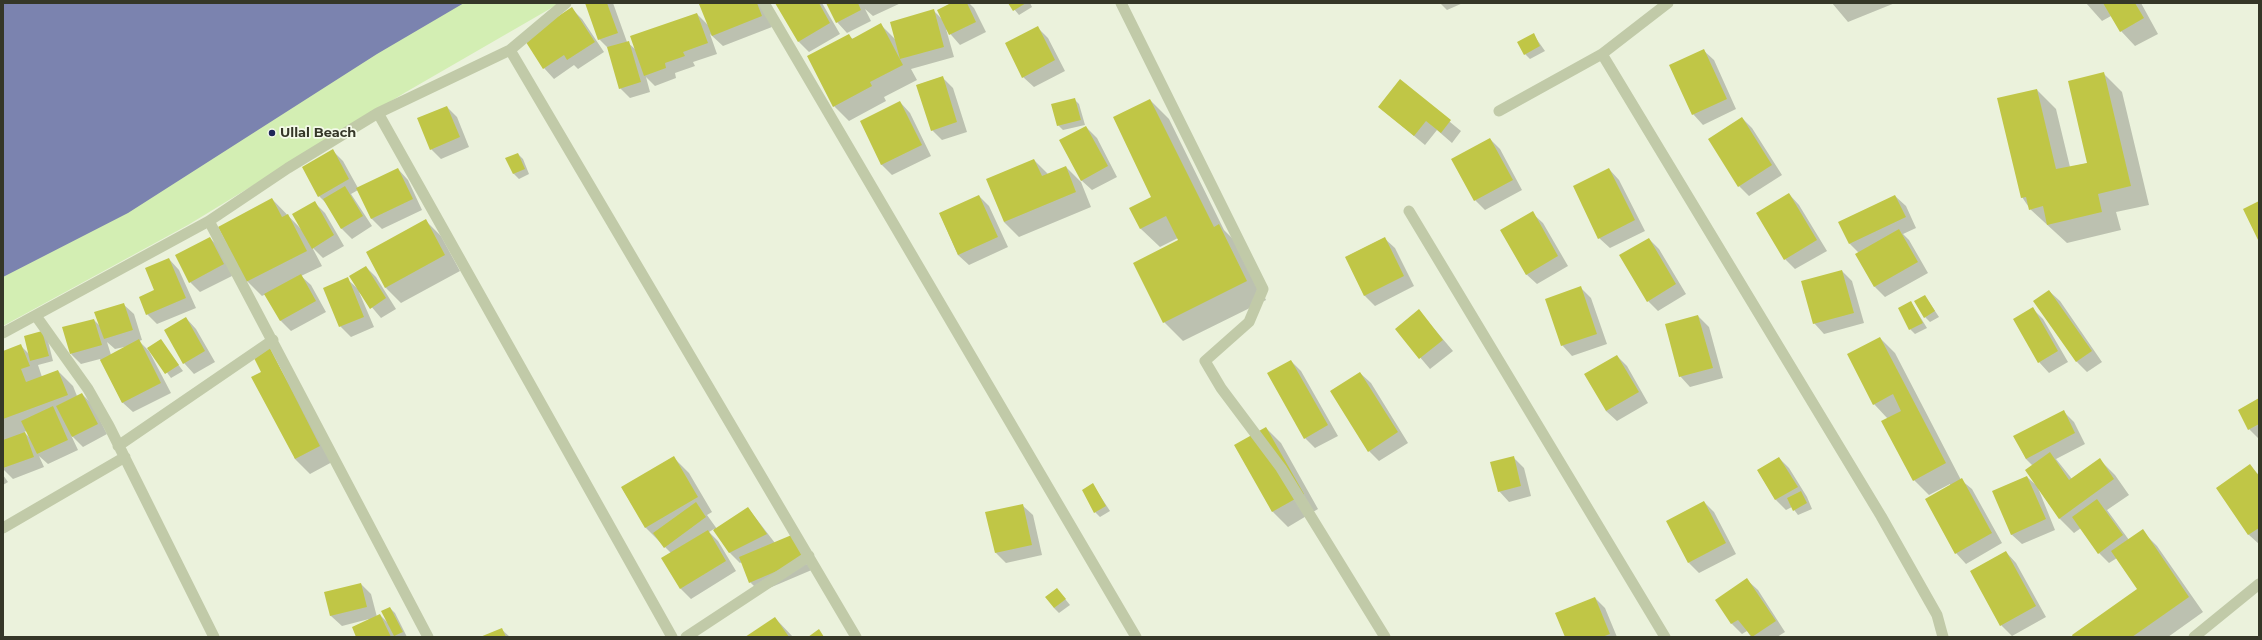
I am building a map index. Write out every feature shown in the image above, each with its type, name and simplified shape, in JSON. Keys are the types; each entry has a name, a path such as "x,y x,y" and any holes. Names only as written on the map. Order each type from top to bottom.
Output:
{"street":[{"path":"3,334 209,221 288,168 378,114 510,50 566,3"},
{"path":"764,3 1136,637"},
{"path":"1121,3 1263,289 1249,322 1206,361 1221,388 1281,468 1384,637"},
{"path":"1499,111 1602,54 1668,3"},
{"path":"510,50 856,637"},
{"path":"1602,54 1881,516 1937,615 1943,637"},
{"path":"378,114 672,637"},
{"path":"1409,211 1666,637"},
{"path":"209,221 428,637"},
{"path":"36,316 88,389 125,457 214,637"},
{"path":"118,446 273,340"},
{"path":"3,528 125,457"},
{"path":"686,637 809,556"},
{"path":"2194,637 2259,584"}],"sand":[{"name":"Ullal Beach","path":"429,3 560,3 406,92 188,225 3,326 3,244"}],"water":[{"path":"3,3 464,3 377,54 128,213 3,277"}],"building":[{"path":"585,3 607,3 618,33 598,40"},
{"path":"757,3 762,16 712,36 699,4"},
{"path":"775,3 819,3 830,23 798,42"},
{"path":"826,3 858,3 861,10 836,23"},
{"path":"951,3 967,3 976,22 949,35 937,10"},
{"path":"1008,3 1026,3 1013,11"},
{"path":"2103,3 2135,3 2144,18 2120,32"},
{"path":"572,7 595,42 567,60 564,55 543,69 524,39"},
{"path":"934,9 944,47 900,59 890,22"},
{"path":"697,13 708,43 683,52 685,56 665,63 666,68 644,76 630,36"},
{"path":"881,23 903,65 870,82 872,86 833,107 807,56 849,34 852,39"},
{"path":"1038,26 1055,60 1022,78 1005,43"},
{"path":"1534,33 1540,46 1524,55 1517,42"},
{"path":"629,41 641,82 619,89 607,47"},
{"path":"1704,49 1727,99 1692,115 1669,65"},
{"path":"2104,72 2131,186 2098,194 2102,212 2047,225 2043,206 2029,210 2026,197 2021,198 1997,98 2037,89 2056,169 2087,163 2068,81"},
{"path":"943,76 957,122 931,131 916,85"},
{"path":"1400,79 1451,120 1441,133 1426,121 1414,136 1378,107"},
{"path":"1075,98 1081,120 1057,126 1051,104"},
{"path":"1150,99 1214,227 1219,224 1247,281 1163,323 1133,263 1178,240 1166,216 1140,229 1129,208 1151,197 1113,117"},
{"path":"900,101 922,145 881,165 860,121"},
{"path":"447,106 460,137 430,150 417,118"},
{"path":"1742,117 1772,165 1738,187 1708,139"},
{"path":"1086,126 1108,166 1081,181 1059,140"},
{"path":"1490,138 1513,180 1474,201 1451,159"},
{"path":"333,149 349,179 318,197 302,167"},
{"path":"518,153 525,169 513,174 505,158"},
{"path":"1034,159 1042,176 1066,166 1076,192 1004,222 986,179"},
{"path":"398,168 413,199 371,219 356,188"},
{"path":"1609,168 1635,220 1598,239 1573,186"},
{"path":"345,186 363,216 341,229 323,199"},
{"path":"1789,193 1817,240 1784,260 1756,213"},
{"path":"979,195 998,237 958,255 939,213"},
{"path":"1895,195 1906,217 1849,244 1838,222"},
{"path":"272,198 282,217 288,214 307,251 246,282 218,227"},
{"path":"315,201 334,235 312,249 292,214"},
{"path":"2259,201 2259,242 2243,209"},
{"path":"1533,211 1558,256 1526,275 1500,230"},
{"path":"426,219 445,255 385,288 366,252"},
{"path":"1899,229 1918,262 1874,287 1855,254"},
{"path":"210,237 224,264 189,283 175,255"},
{"path":"1385,237 1404,276 1364,296 1345,257"},
{"path":"1649,238 1676,284 1647,302 1619,255"},
{"path":"169,258 186,298 146,315 139,297 154,290 145,268"},
{"path":"366,266 386,298 370,309 349,276"},
{"path":"1842,270 1854,313 1813,324 1801,281"},
{"path":"301,274 316,301 280,321 264,294"},
{"path":"348,277 364,317 339,327 323,288"},
{"path":"1581,286 1597,334 1561,346 1545,299"},
{"path":"2049,290 2092,351 2076,362 2033,301"},
{"path":"1925,295 1935,311 1924,318 1914,301"},
{"path":"1911,301 1923,323 1909,330 1898,308"},
{"path":"124,303 133,330 104,339 94,312"},
{"path":"2033,307 2058,351 2038,363 2013,319"},
{"path":"1419,309 1443,340 1419,359 1395,329"},
{"path":"1698,315 1713,368 1679,377 1665,324"},
{"path":"186,317 205,351 183,364 164,330"},
{"path":"94,319 102,345 70,354 62,327"},
{"path":"42,331 49,356 30,361 24,336"},
{"path":"1880,337 1946,463 1913,481 1881,421 1901,411 1893,394 1873,405 1847,354"},
{"path":"139,339 161,383 122,403 100,360"},
{"path":"161,339 179,365 165,374 147,348"},
{"path":"21,344 30,366 21,369 26,382 58,370 68,395 3,419 3,351"},
{"path":"270,348 320,446 295,459 251,377 261,372 253,356"},
{"path":"1617,355 1639,392 1606,411 1584,374"},
{"path":"1291,360 1328,425 1304,439 1267,373"},
{"path":"1360,372 1398,432 1368,452 1330,391"},
{"path":"82,393 98,424 72,437 56,406"},
{"path":"2259,398 2259,424 2248,430 2238,410"},
{"path":"53,406 68,440 37,454 21,421"},
{"path":"2064,410 2075,433 2026,459 2013,436"},
{"path":"1266,427 1304,494 1272,512 1234,445"},
{"path":"25,432 34,457 3,468 3,440"},
{"path":"2050,452 2069,480 2100,458 2114,479 2059,519 2025,470"},
{"path":"674,456 698,497 645,528 621,487"},
{"path":"1514,456 1521,486 1498,492 1490,462"},
{"path":"1779,457 1798,487 1775,500 1757,470"},
{"path":"2250,464 2259,476 2259,528 2248,535 2216,488"},
{"path":"2027,476 2046,519 2011,535 1992,491"},
{"path":"1962,478 1992,533 1955,554 1925,499"},
{"path":"1093,483 1106,506 1094,513 1082,490"},
{"path":"1801,491 1807,503 1793,511 1787,498"},
{"path":"2097,499 2123,535 2098,554 2072,517"},
{"path":"1704,501 1726,543 1688,563 1666,521"},
{"path":"696,502 706,517 664,548 653,533"},
{"path":"1023,504 1032,545 995,553 985,512"},
{"path":"748,507 767,534 729,553 713,530"},
{"path":"2143,529 2189,597 2132,637 2073,637 2072,635 2137,589 2111,551"},
{"path":"708,530 726,561 680,589 661,558"},
{"path":"794,534 805,559 749,583 739,557"},
{"path":"2006,551 2036,606 2000,626 1970,571"},
{"path":"1747,578 1776,621 1752,637 1738,620 1731,624 1715,600"},
{"path":"361,583 367,607 330,616 324,592"},
{"path":"1057,588 1066,599 1054,608 1045,597"},
{"path":"1595,597 1610,634 1602,637 1565,637 1555,613"},
{"path":"390,607 403,632 394,636 381,611"},
{"path":"380,614 391,637 356,637 352,627"},
{"path":"775,617 789,637 745,637"},
{"path":"502,628 506,637 480,637"},
{"path":"819,629 824,637 808,637"}],"place":[{"name":"Ullal Beach","path":"272,133"}]}
